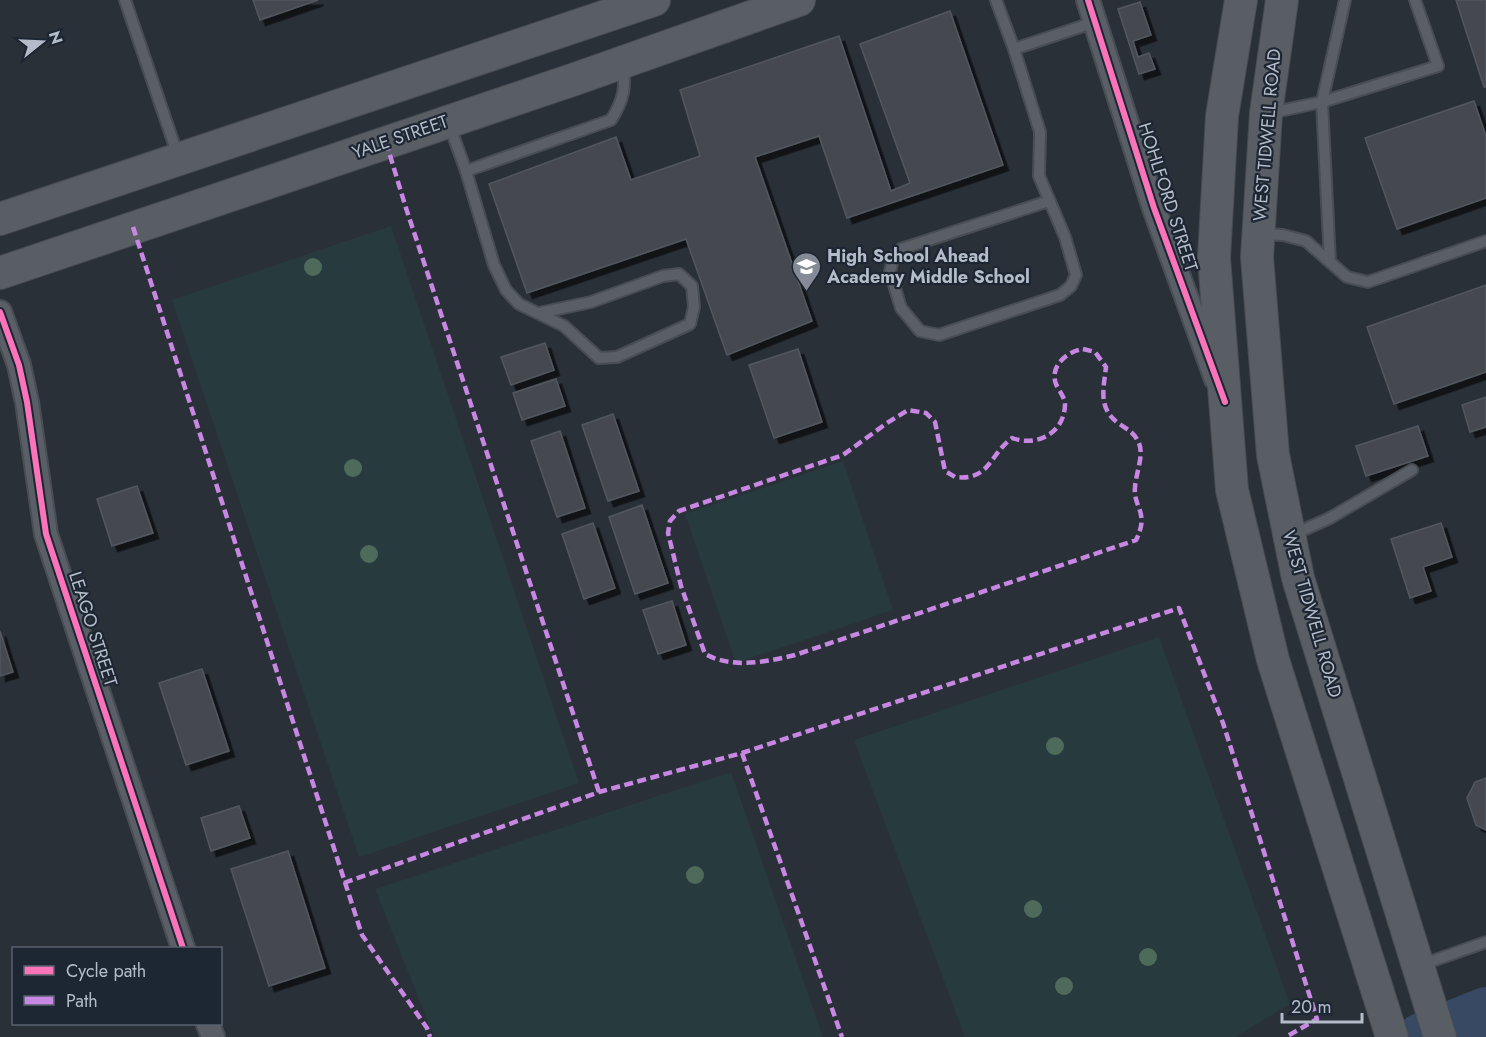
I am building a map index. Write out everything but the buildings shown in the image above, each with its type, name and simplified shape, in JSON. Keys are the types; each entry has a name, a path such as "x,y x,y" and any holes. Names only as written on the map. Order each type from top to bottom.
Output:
{"main road":[{"path":"0,219 294,121 604,8 654,0"},
{"name":"YALE STREET","path":"0,273 622,63 799,0"},
{"path":"1241,0 1222,116 1214,258 1232,490 1273,660 1392,1037"},
{"name":"WEST TIDWELL ROAD","path":"1282,0 1266,113 1258,246 1273,455 1298,578 1440,1037"},
{"path":"604,8 622,63"},
{"path":"294,121 310,168"},
{"path":"1214,258 1258,246"},
{"path":"1273,660 1321,649"}],"street":[{"name":"HOHLFORD STREET","path":"1088,0 1168,249 1225,402"},
{"name":"LEAGO STREET","path":"0,312 19,365 27,402 46,534 183,947"}],"lane":[{"path":"125,0 179,159"},
{"path":"996,0 1040,132 1039,176 1065,237 1076,275 1071,286 1060,295 939,335 920,331 901,308 890,272 893,258 901,249 1049,201"},
{"path":"1330,262 1322,102 1345,0"},
{"path":"1266,113 1322,102 1438,66 1415,0"},
{"path":"1014,49 1095,22"},
{"path":"466,171 611,120 622,101 626,84 622,63"},
{"path":"448,121 466,171 494,265 506,290 519,304 539,314 564,326 599,358 617,357 690,324 694,307 693,286 679,274 663,276 591,302 539,314"},
{"path":"1258,246 1283,235 1306,241 1347,278 1368,282 1486,241"},
{"path":"1289,537 1330,518 1412,470"},
{"path":"1422,980 1486,942"}],"green space":[{"path":"391,226 579,783 359,857 172,300"},
{"path":"843,461 893,610 736,663 685,514"},
{"path":"1159,637 1290,1004 1236,1037 965,1037 854,740"},
{"path":"731,772 823,1037 434,1037 375,889"}],"waterway":[{"path":"1421,1037 1486,1011"}],"marked path":[{"path":"386,142 599,792"},
{"path":"133,227 362,935 427,1028 430,1037"},
{"path":"1083,349 1095,352 1106,367 1103,392 1105,407 1114,419 1135,436 1140,446 1135,494 1141,523 1136,540 795,655 761,662 738,663 716,659 705,654 681,586 668,533 670,521 679,511 843,455 908,410 926,413 935,422 945,471 955,477 975,475 982,471 1012,438 1030,441 1047,436 1054,431 1060,424 1065,405 1056,384 1055,371 1066,356 1083,349"},
{"path":"344,883 599,792 742,753 1179,608 1223,723 1317,1019 1286,1037"},
{"path":"742,753 842,1037"}],"cycle path":[{"path":"1088,0 1154,208 1225,402"},
{"path":"0,312 19,365 27,402 46,534 183,947"}],"place":[{"name":"High School Ahead Academy Middle School","path":"806,292"}]}
